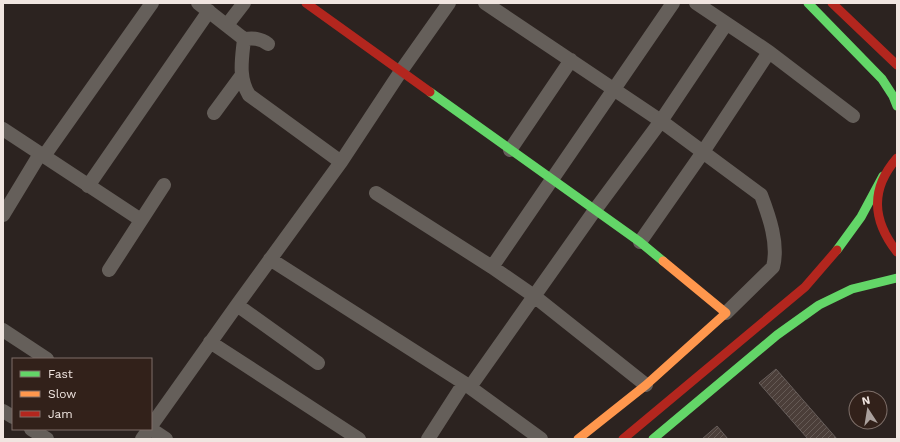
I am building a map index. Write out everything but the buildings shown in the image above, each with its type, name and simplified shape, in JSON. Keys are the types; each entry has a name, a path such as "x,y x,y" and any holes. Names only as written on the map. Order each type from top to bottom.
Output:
{"main road":[{"path":"306,3 640,242 726,313 646,385 578,439"},
{"path":"808,3 882,79 893,96 897,106"},
{"path":"832,3 897,65"},
{"path":"623,439 805,287 836,251 861,217 883,176 897,158"},
{"path":"883,176 878,192 876,208 879,224 886,239 897,252"},
{"path":"653,439 777,335 819,305 852,289 897,278"}],"street":[{"path":"3,215 42,155 152,3"},
{"path":"227,25 244,3"},
{"path":"152,425 341,162 401,71 449,3"},
{"path":"485,3 661,121 761,195 767,209 774,248 775,259 773,267 726,313"},
{"path":"492,267 615,90 673,3"},
{"path":"696,3 769,52 853,116"},
{"path":"88,186 204,7 244,39 255,38 268,44"},
{"path":"428,439 661,121 726,24"},
{"path":"244,39 242,75 244,87 249,95 341,162"},
{"path":"640,242 703,152 769,52"},
{"path":"510,150 571,60"},
{"path":"214,113 242,75"},
{"path":"3,129 141,220"},
{"path":"109,270 164,185"},
{"path":"376,193 492,267 534,296 646,385"},
{"path":"270,259 467,385 541,439"},
{"path":"237,305 318,363"},
{"path":"3,330 45,358"},
{"path":"210,342 359,439"},
{"path":"3,411 12,416"},
{"path":"33,430 47,439"},
{"path":"142,439 149,430"},
{"path":"152,430 166,439"}],"traffic: fast":[{"path":"808,3 882,79 893,96 897,106"},
{"path":"430,92 640,242 663,261"},
{"path":"837,250 861,217 883,176"},
{"path":"653,439 777,335 819,305 852,289 897,278"}],"traffic: slow":[{"path":"578,439 646,385 726,313 663,261"}],"traffic: jam":[{"path":"306,3 430,92"},
{"path":"832,3 897,65"},
{"path":"897,158 882,181 878,205 879,216 883,228 897,252"},
{"path":"623,439 805,287 837,250"}]}
